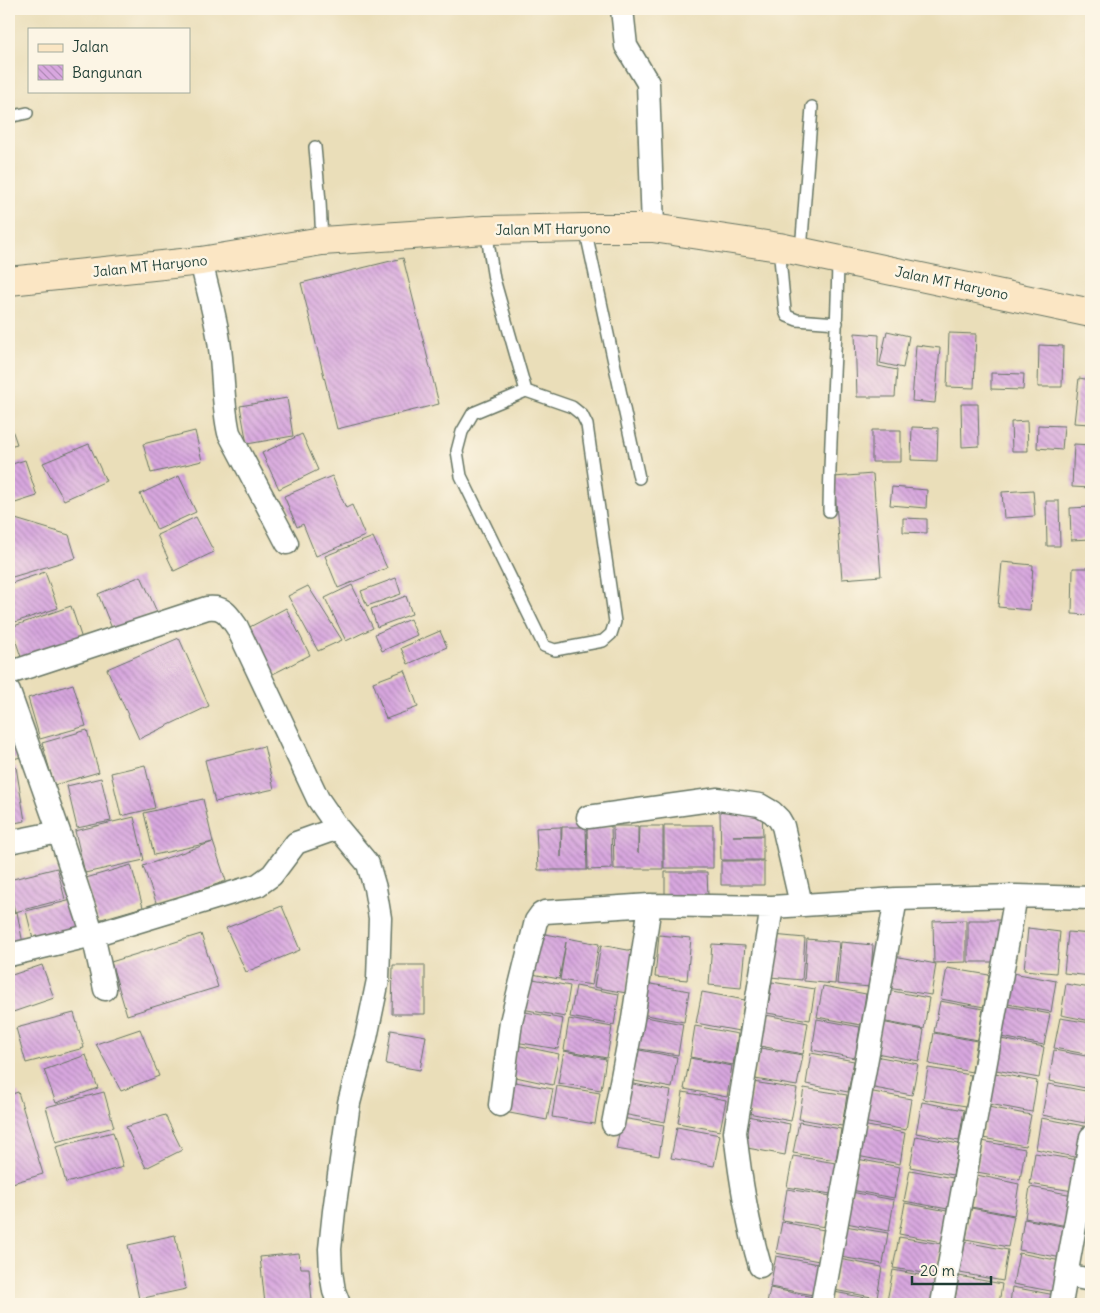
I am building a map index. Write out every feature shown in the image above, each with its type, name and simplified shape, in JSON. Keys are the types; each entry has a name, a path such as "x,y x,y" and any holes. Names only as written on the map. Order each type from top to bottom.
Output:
{"main road":[{"name":"Jalan MT Haryono","path":"9,281 201,262 322,240 486,230 653,228 789,249 1091,313"}],"street":[{"path":"622,9 626,46 648,83 653,228"},
{"path":"201,262 219,340 224,384 225,419 229,433 287,542"},
{"path":"9,673 207,608 216,607 225,611 237,627 318,799 338,828 368,864 375,888 380,918 378,980 350,1103 337,1185 330,1249 334,1291 339,1304"},
{"path":"9,692 59,832 93,936 105,989"},
{"path":"588,817 718,798 760,805 772,812 783,826 801,904"},
{"path":"9,955 93,936 258,885 272,875 296,844 338,828"},
{"path":"9,842 59,832"},
{"path":"500,1105 511,1022 537,918 546,912 650,905 772,907 896,899 1016,896 1091,898"},
{"path":"942,1304 1016,896"},
{"path":"822,1304 896,899"},
{"path":"613,1124 650,905"},
{"path":"760,1266 751,1236 734,1132 772,907"},
{"path":"1061,1304 1090,1151"},
{"path":"1066,1275 1091,1280"}],"lane":[{"path":"812,107 802,238 789,249 785,311 787,316 797,320 837,322"},
{"path":"9,118 27,113"},
{"path":"315,147 322,240"},
{"path":"585,228 639,478"},
{"path":"486,230 494,279 526,391"},
{"path":"829,511 830,431 837,322 838,259"},
{"path":"526,391 572,407 582,415 587,425 616,622 611,634 604,641 555,650 544,646 461,476 457,451 462,432 473,413 526,391"}],"building":[{"path":"403,258 439,404 337,429 301,283"},
{"path":"887,331 909,336 903,368 880,363"},
{"path":"855,333 879,335 878,366 897,370 895,397 857,397"},
{"path":"949,333 976,334 974,388 947,387"},
{"path":"916,345 940,348 935,403 912,401"},
{"path":"1039,345 1063,346 1062,387 1038,387"},
{"path":"991,373 1024,374 1023,390 991,389"},
{"path":"1079,378 1091,380 1091,424 1074,423"},
{"path":"287,398 293,436 247,444 240,406"},
{"path":"961,404 978,404 979,446 962,447"},
{"path":"9,421 17,444 9,446"},
{"path":"1027,421 1028,451 1012,451 1011,422"},
{"path":"1038,425 1064,426 1062,450 1037,448"},
{"path":"912,427 938,428 937,461 911,460"},
{"path":"872,430 901,430 901,462 872,462"},
{"path":"195,431 202,461 151,473 143,444"},
{"path":"302,434 318,470 279,489 262,453"},
{"path":"89,444 106,481 64,500 43,463"},
{"path":"1074,444 1091,445 1091,488 1072,487"},
{"path":"25,460 37,496 9,505 9,465"},
{"path":"873,474 881,576 842,579 834,477"},
{"path":"179,476 196,512 157,530 140,494"},
{"path":"332,476 346,508 352,505 365,536 316,556 303,524 297,527 284,496"},
{"path":"892,487 927,490 926,508 890,505"},
{"path":"1033,490 1035,516 1004,518 1002,492"},
{"path":"1046,501 1059,501 1060,546 1047,546"},
{"path":"1091,507 1091,539 1071,540 1070,508"},
{"path":"196,517 214,552 174,571 157,535"},
{"path":"12,518 69,535 76,558 9,578 9,519"},
{"path":"903,518 927,519 927,533 903,532"},
{"path":"373,537 387,568 338,588 325,556"},
{"path":"1002,562 1033,565 1030,610 998,607"},
{"path":"1073,568 1091,568 1091,615 1072,614"},
{"path":"45,572 58,608 9,624 9,584"},
{"path":"141,576 157,612 113,631 98,594"},
{"path":"396,578 401,594 367,606 361,591"},
{"path":"352,585 373,628 346,641 325,598"},
{"path":"308,586 342,640 318,651 288,596"},
{"path":"406,596 412,614 377,627 371,609"},
{"path":"71,606 83,642 23,663 11,627"},
{"path":"286,608 310,655 269,676 244,630"},
{"path":"410,619 417,635 382,651 375,634"},
{"path":"440,631 447,647 408,664 401,648"},
{"path":"179,638 209,706 139,739 107,669"},
{"path":"405,670 418,707 386,719 373,682"},
{"path":"73,684 86,726 40,739 28,698"},
{"path":"13,724 21,757 9,760 9,725"},
{"path":"87,730 99,772 54,785 42,743"},
{"path":"264,746 274,789 215,802 205,760"},
{"path":"145,765 155,808 121,816 111,773"},
{"path":"16,767 25,821 9,824 9,768"},
{"path":"101,778 111,821 77,828 67,786"},
{"path":"203,799 213,842 154,855 144,813"},
{"path":"720,811 762,811 763,835 733,836 763,836 763,860 721,860"},
{"path":"134,817 144,860 85,873 75,831"},
{"path":"664,825 713,825 713,868 664,868"},
{"path":"611,826 612,869 588,870 587,827"},
{"path":"613,826 638,826 638,853 639,826 663,826 663,869 614,869"},
{"path":"561,827 561,857 562,827 586,827 587,870 538,870 536,828"},
{"path":"213,842 226,881 157,905 143,866"},
{"path":"721,861 764,861 764,885 721,885"},
{"path":"131,865 143,907 98,920 86,878"},
{"path":"57,868 65,899 15,912 9,890 9,880"},
{"path":"665,872 707,872 708,896 665,897"},
{"path":"76,899 84,930 34,943 26,911"},
{"path":"282,906 300,950 246,972 226,928"},
{"path":"17,912 23,944 9,946 9,914"},
{"path":"966,920 966,962 934,963 933,921"},
{"path":"968,920 1000,920 1000,962 968,962"},
{"path":"1028,928 1060,932 1056,973 1024,970"},
{"path":"535,932 599,944 592,985 560,980 566,942 559,979 527,973"},
{"path":"1068,932 1091,934 1091,976 1064,973"},
{"path":"201,934 218,987 127,1015 111,962"},
{"path":"659,935 691,938 687,980 655,977"},
{"path":"773,935 805,938 802,980 770,977"},
{"path":"807,939 839,942 835,984 804,981"},
{"path":"841,942 873,945 870,987 837,984"},
{"path":"712,944 745,946 741,988 709,985"},
{"path":"601,945 633,951 626,993 594,987"},
{"path":"894,956 936,964 931,995 888,988"},
{"path":"42,965 54,998 13,1012 9,1001 9,976"},
{"path":"393,965 425,965 425,1014 392,1014"},
{"path":"947,968 989,975 984,1007 941,999"},
{"path":"1013,973 1056,981 1051,1012 1008,1004"},
{"path":"528,978 570,986 565,1017 522,1009"},
{"path":"772,982 815,989 810,1020 767,1013"},
{"path":"646,983 689,991 684,1022 641,1014"},
{"path":"1066,984 1091,988 1091,1021 1061,1015"},
{"path":"576,986 619,994 614,1025 570,1017"},
{"path":"823,986 866,994 861,1025 817,1017"},
{"path":"887,990 929,998 924,1029 881,1021"},
{"path":"702,992 745,1000 739,1031 696,1023"},
{"path":"940,1001 983,1009 978,1040 934,1032"},
{"path":"1007,1006 1050,1014 1044,1045 1001,1037"},
{"path":"520,1011 563,1019 558,1049 515,1042"},
{"path":"74,1013 84,1048 26,1063 16,1028"},
{"path":"766,1015 808,1023 803,1054 760,1046"},
{"path":"640,1016 683,1024 678,1055 634,1048"},
{"path":"1060,1018 1091,1023 1091,1055 1054,1048"},
{"path":"569,1019 612,1027 607,1058 564,1050"},
{"path":"817,1019 860,1027 855,1058 812,1050"},
{"path":"881,1022 924,1030 919,1061 876,1053"},
{"path":"695,1026 738,1034 733,1065 690,1057"},
{"path":"140,1029 159,1076 121,1091 96,1044"},
{"path":"391,1030 426,1036 420,1070 386,1064"},
{"path":"934,1033 977,1041 972,1072 929,1064"},
{"path":"1001,1039 1044,1047 1039,1078 996,1070"},
{"path":"516,1045 559,1054 553,1085 511,1076"},
{"path":"760,1048 803,1055 797,1086 755,1079"},
{"path":"634,1049 677,1057 672,1088 629,1080"},
{"path":"1054,1050 1091,1057 1091,1089 1049,1081"},
{"path":"9,1051 15,1070 9,1071"},
{"path":"564,1051 606,1059 601,1090 558,1083"},
{"path":"811,1053 854,1061 848,1092 806,1084"},
{"path":"86,1055 98,1088 56,1103 44,1070"},
{"path":"875,1056 918,1064 912,1095 869,1087"},
{"path":"690,1058 732,1066 727,1097 684,1089"},
{"path":"928,1068 971,1075 966,1106 923,1099"},
{"path":"995,1073 1037,1081 1032,1112 989,1104"},
{"path":"510,1081 553,1089 547,1120 504,1112"},
{"path":"753,1082 797,1089 791,1121 748,1113"},
{"path":"628,1083 671,1091 665,1122 623,1114"},
{"path":"1048,1084 1091,1092 1085,1123 1042,1115"},
{"path":"557,1086 600,1093 595,1124 552,1117"},
{"path":"804,1088 847,1095 842,1126 799,1119"},
{"path":"868,1091 911,1099 906,1130 863,1122"},
{"path":"18,1092 43,1174 9,1184 9,1095"},
{"path":"104,1092 114,1127 56,1142 46,1107"},
{"path":"683,1092 726,1100 720,1131 678,1123"},
{"path":"922,1102 964,1110 959,1141 916,1133"},
{"path":"988,1107 1031,1115 1025,1146 983,1138"},
{"path":"165,1115 182,1150 146,1168 126,1127"},
{"path":"747,1116 790,1124 785,1155 742,1147"},
{"path":"622,1118 664,1125 659,1156 616,1149"},
{"path":"1041,1118 1084,1126 1079,1158 1036,1149"},
{"path":"799,1122 841,1129 836,1160 793,1153"},
{"path":"862,1125 905,1133 900,1164 857,1156"},
{"path":"677,1127 720,1135 714,1166 671,1158"},
{"path":"113,1132 123,1167 66,1183 56,1147"},
{"path":"916,1136 959,1144 953,1175 910,1167"},
{"path":"982,1141 1025,1149 1020,1180 977,1172"},
{"path":"1035,1153 1078,1160 1073,1191 1030,1184"},
{"path":"793,1156 836,1163 831,1194 787,1187"},
{"path":"857,1159 900,1167 894,1198 851,1190"},
{"path":"910,1170 953,1178 948,1209 904,1201"},
{"path":"977,1175 1019,1184 1014,1215 971,1207"},
{"path":"1030,1187 1073,1195 1067,1226 1025,1218"},
{"path":"787,1189 831,1196 825,1227 782,1220"},
{"path":"851,1192 894,1200 889,1231 846,1223"},
{"path":"905,1203 947,1211 942,1242 899,1234"},
{"path":"971,1208 1014,1216 1008,1247 966,1239"},
{"path":"1024,1219 1067,1227 1062,1258 1019,1250"},
{"path":"782,1222 824,1230 819,1261 776,1253"},
{"path":"845,1226 888,1233 883,1264 840,1257"},
{"path":"175,1235 186,1289 139,1299 128,1245"},
{"path":"899,1237 941,1244 936,1275 893,1268"},
{"path":"965,1242 1008,1250 1003,1281 960,1273"},
{"path":"299,1253 301,1268 309,1268 312,1301 265,1304 260,1257"},
{"path":"1019,1253 1061,1261 1056,1292 1013,1284"},
{"path":"776,1256 818,1264 813,1295 770,1287"},
{"path":"839,1259 882,1267 877,1298 834,1290"},
{"path":"893,1270 935,1278 931,1304 902,1304 887,1301"},
{"path":"959,1276 1002,1284 999,1304 954,1304"},
{"path":"1012,1287 1055,1295 1054,1304 1010,1304"},
{"path":"770,1288 813,1297 812,1304 767,1304"},
{"path":"834,1292 877,1300 876,1304 832,1304"}]}
